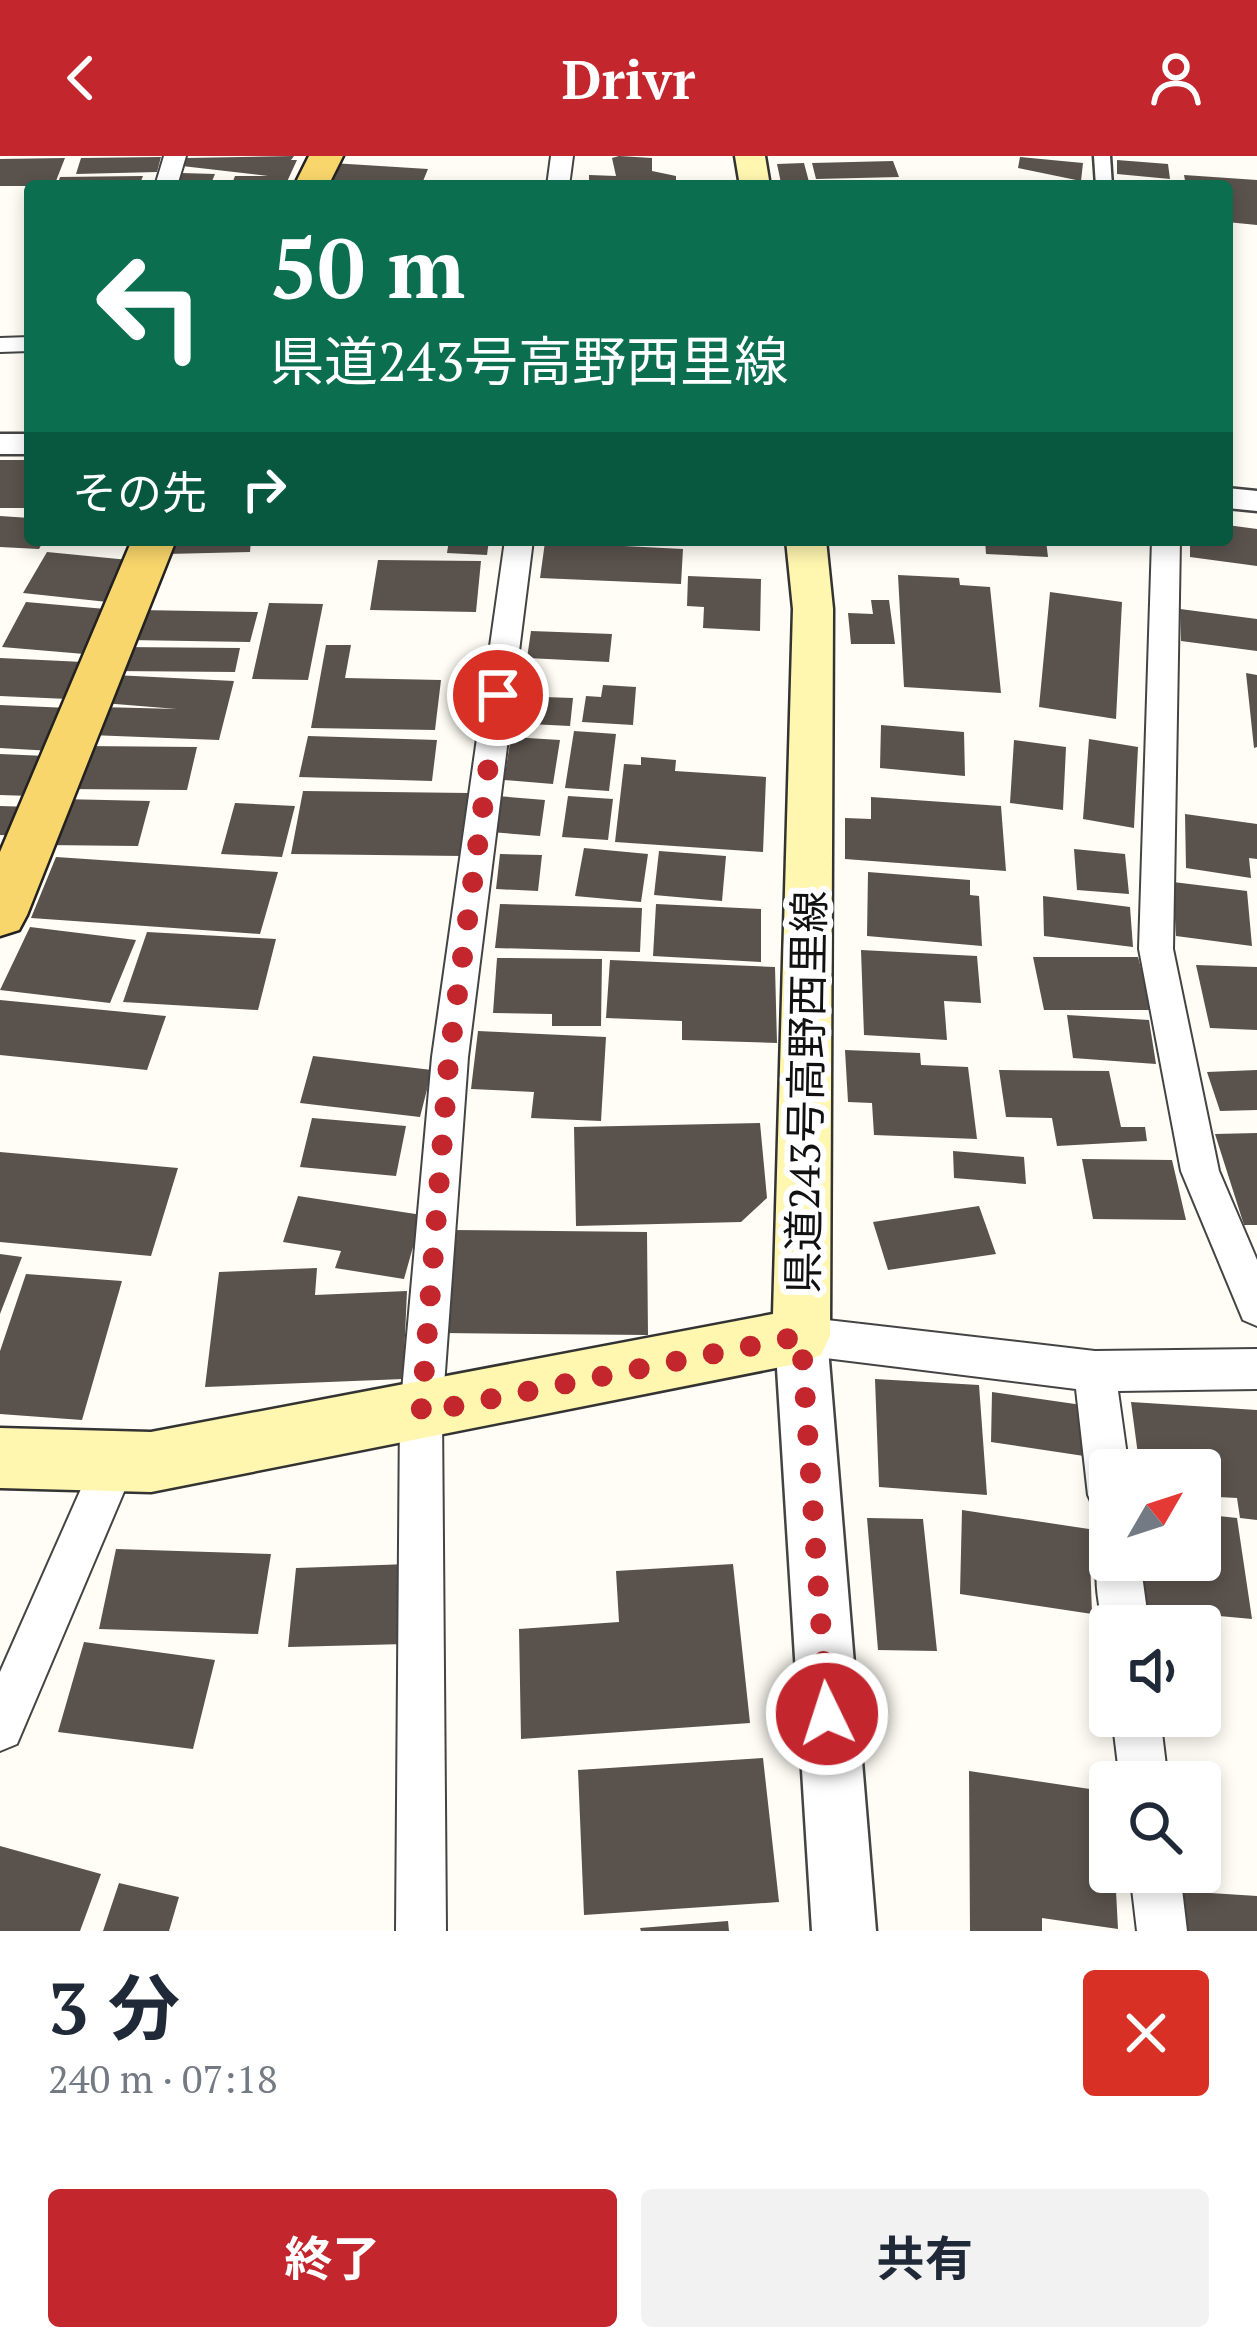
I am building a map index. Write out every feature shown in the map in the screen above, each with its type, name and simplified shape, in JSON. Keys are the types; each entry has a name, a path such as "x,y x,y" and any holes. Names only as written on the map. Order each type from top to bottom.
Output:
{"main road":[{"path":"0,915 152,546"},
{"name":"県道243号高野西里線","path":"0,1458 151,1462 801,1336 813,609 807,546"}],"street":[{"path":"421,1931 421,1413 449,1057 518,546"},
{"path":"1166,546 1156,950 1200,1171 1257,1307"},
{"path":"844,1931 801,1336 1095,1371 1257,1369"},
{"path":"1095,1371 1104,1449"},
{"path":"0,1727 115,1461"},
{"path":"1157,1893 1162,1931"}],"building":[{"path":"294,156 291,160 297,160 288,180 233,180 235,176 268,176 182,166 186,158"},
{"path":"161,157 157,172 76,174 81,158"},
{"path":"1020,157 1083,163 1081,180 1018,168"},
{"path":"65,158 56,180 24,180 24,186 0,186 0,159"},
{"path":"612,158 652,158 652,171 676,176 676,180 589,180 589,175 616,176"},
{"path":"1117,160 1168,164 1170,179 1117,174"},
{"path":"893,161 899,177 816,179 812,163"},
{"path":"332,163 428,169 423,180 324,180"},
{"path":"804,163 808,180 780,180 777,164"},
{"path":"181,173 215,174 212,180 178,180"},
{"path":"1184,175 1257,180 1257,225 1233,223 1233,180 1185,180"},
{"path":"143,176 141,180 60,177"},
{"path":"0,460 24,460 24,508 0,508"},
{"path":"0,516 24,518 24,546 41,546 39,549 0,547"},
{"path":"1233,526 1257,529 1257,566 1190,557 1190,546 1233,546"},
{"path":"168,546 250,546 250,552 166,554"},
{"path":"448,546 488,546 487,555 447,553"},
{"path":"544,546 683,549 681,584 540,578"},
{"path":"985,546 1047,546 1048,557 986,554"},
{"path":"47,552 139,561 117,603 23,593"},
{"path":"378,560 481,561 476,612 370,610"},
{"path":"898,575 959,578 960,585 990,587 1001,693 904,687"},
{"path":"688,576 761,579 760,631 703,628 704,607 687,606"},
{"path":"1050,592 1122,602 1116,719 1039,707"},
{"path":"871,600 889,600 895,644 851,644 848,613 873,614"},
{"path":"26,602 117,610 96,655 2,647"},
{"path":"269,603 323,604 308,680 252,679"},
{"path":"1180,609 1257,619 1257,651 1181,641"},
{"path":"139,610 258,612 250,642 129,640"},
{"path":"531,631 612,634 609,662 527,658"},
{"path":"326,645 351,645 345,678 441,680 435,730 311,728"},
{"path":"121,647 240,648 235,672 114,671"},
{"path":"0,658 83,662 68,699 0,696"},
{"path":"1246,673 1257,675 1254,748"},
{"path":"114,675 234,681 219,740 90,735 100,707 177,709 103,703"},
{"path":"603,685 636,687 633,725 582,722 586,696 601,697"},
{"path":"514,696 573,698 570,726 510,723"},
{"path":"0,705 69,708 52,751 0,748"},
{"path":"881,725 964,732 965,776 880,768"},
{"path":"574,731 616,734 609,791 565,788"},
{"path":"308,736 437,740 432,781 299,777"},
{"path":"511,737 560,740 553,784 504,780"},
{"path":"1089,739 1138,747 1134,828 1083,819"},
{"path":"1014,740 1066,747 1063,810 1010,803"},
{"path":"82,746 197,747 187,790 69,789"},
{"path":"0,754 46,756 31,796 0,795"},
{"path":"641,757 676,760 675,771 766,777 763,852 615,842 624,764 641,765"},
{"path":"303,791 469,793 463,856 291,854"},
{"path":"497,796 545,800 540,836 490,832"},
{"path":"568,796 613,799 608,840 562,837"},
{"path":"871,797 1001,806 1006,871 845,859 845,818 871,819"},
{"path":"60,799 150,801 138,846 45,845"},
{"path":"235,803 295,806 282,857 221,854"},
{"path":"0,806 33,807 23,836 0,835"},
{"path":"1185,814 1257,824 1257,859 1249,858 1251,878 1186,868"},
{"path":"584,848 648,854 641,902 575,896"},
{"path":"1074,849 1125,854 1129,894 1077,890"},
{"path":"659,851 726,856 722,901 654,895"},
{"path":"500,854 542,855 538,891 496,889"},
{"path":"56,857 278,872 260,934 31,918"},
{"path":"868,872 970,880 970,895 979,896 982,946 867,936"},
{"path":"1173,882 1247,891 1252,946 1176,936"},
{"path":"1043,896 1130,907 1133,947 1044,936"},
{"path":"500,904 642,908 640,952 495,948"},
{"path":"656,904 761,909 761,962 653,956"},
{"path":"30,927 136,940 110,1003 0,990"},
{"path":"147,932 276,939 258,1010 123,1002"},
{"path":"861,950 977,956 981,1003 944,1001 947,1040 864,1035"},
{"path":"1033,957 1138,957 1152,1010 1044,1010"},
{"path":"497,958 602,959 601,1026 552,1026 552,1014 493,1013"},
{"path":"610,960 775,967 777,1043 682,1040 682,1021 606,1018"},
{"path":"1196,965 1257,967 1257,1030 1210,1028"},
{"path":"0,1000 166,1016 147,1070 0,1055"},
{"path":"1067,1015 1149,1020 1156,1064 1073,1058"},
{"path":"478,1031 606,1037 601,1121 531,1118 534,1092 471,1089"},
{"path":"845,1050 920,1053 921,1065 968,1067 977,1139 874,1135 872,1103 848,1102"},
{"path":"313,1056 432,1070 420,1117 300,1103"},
{"path":"999,1070 1109,1071 1121,1127 1145,1127 1147,1141 1057,1146 1052,1118 1006,1117"},
{"path":"1257,1070 1257,1110 1220,1111 1207,1072"},
{"path":"312,1118 406,1126 396,1176 300,1167"},
{"path":"760,1123 767,1198 741,1222 576,1226 574,1127"},
{"path":"1257,1133 1257,1225 1244,1225 1215,1134"},
{"path":"953,1151 1024,1157 1026,1184 954,1178"},
{"path":"0,1152 178,1168 151,1256 0,1242"},
{"path":"1082,1159 1172,1160 1186,1220 1093,1219"},
{"path":"298,1196 422,1215 404,1279 335,1268 341,1251 283,1242"},
{"path":"979,1206 996,1254 888,1270 873,1222"},
{"path":"451,1230 647,1232 648,1335 442,1333"},
{"path":"0,1254 22,1257 0,1314"},
{"path":"317,1268 315,1295 407,1291 403,1379 205,1387 219,1272"},
{"path":"26,1274 122,1281 82,1420 0,1414 0,1351"},
{"path":"875,1379 979,1385 987,1495 879,1487"},
{"path":"992,1392 1082,1405 1084,1456 991,1442"},
{"path":"1131,1402 1257,1410 1257,1520 1240,1518 1237,1498 1221,1497 1221,1449 1137,1449"},
{"path":"962,1510 1089,1529 1089,1614 960,1594"},
{"path":"1221,1516 1237,1518 1252,1619 1221,1616 1221,1605 1143,1605 1140,1581 1221,1581"},
{"path":"867,1518 923,1519 937,1651 878,1650"},
{"path":"116,1549 271,1554 258,1634 99,1629"},
{"path":"409,1564 406,1644 288,1647 296,1568"},
{"path":"733,1564 750,1723 521,1739 519,1629 619,1622 616,1571"},
{"path":"84,1642 215,1660 193,1749 58,1732"},
{"path":"763,1758 779,1902 584,1915 578,1770"},
{"path":"969,1771 1089,1789 1089,1893 1116,1893 1118,1929 1042,1918 1042,1931 970,1931"},
{"path":"0,1846 101,1874 80,1931 0,1931"},
{"path":"119,1883 179,1897 169,1931 103,1931"},
{"path":"1179,1893 1257,1896 1257,1931 1186,1931"},
{"path":"728,1921 729,1931 640,1928"}],"route":[{"path":"498,695 449,1057 421,1413 801,1336 827,1714"}]}
